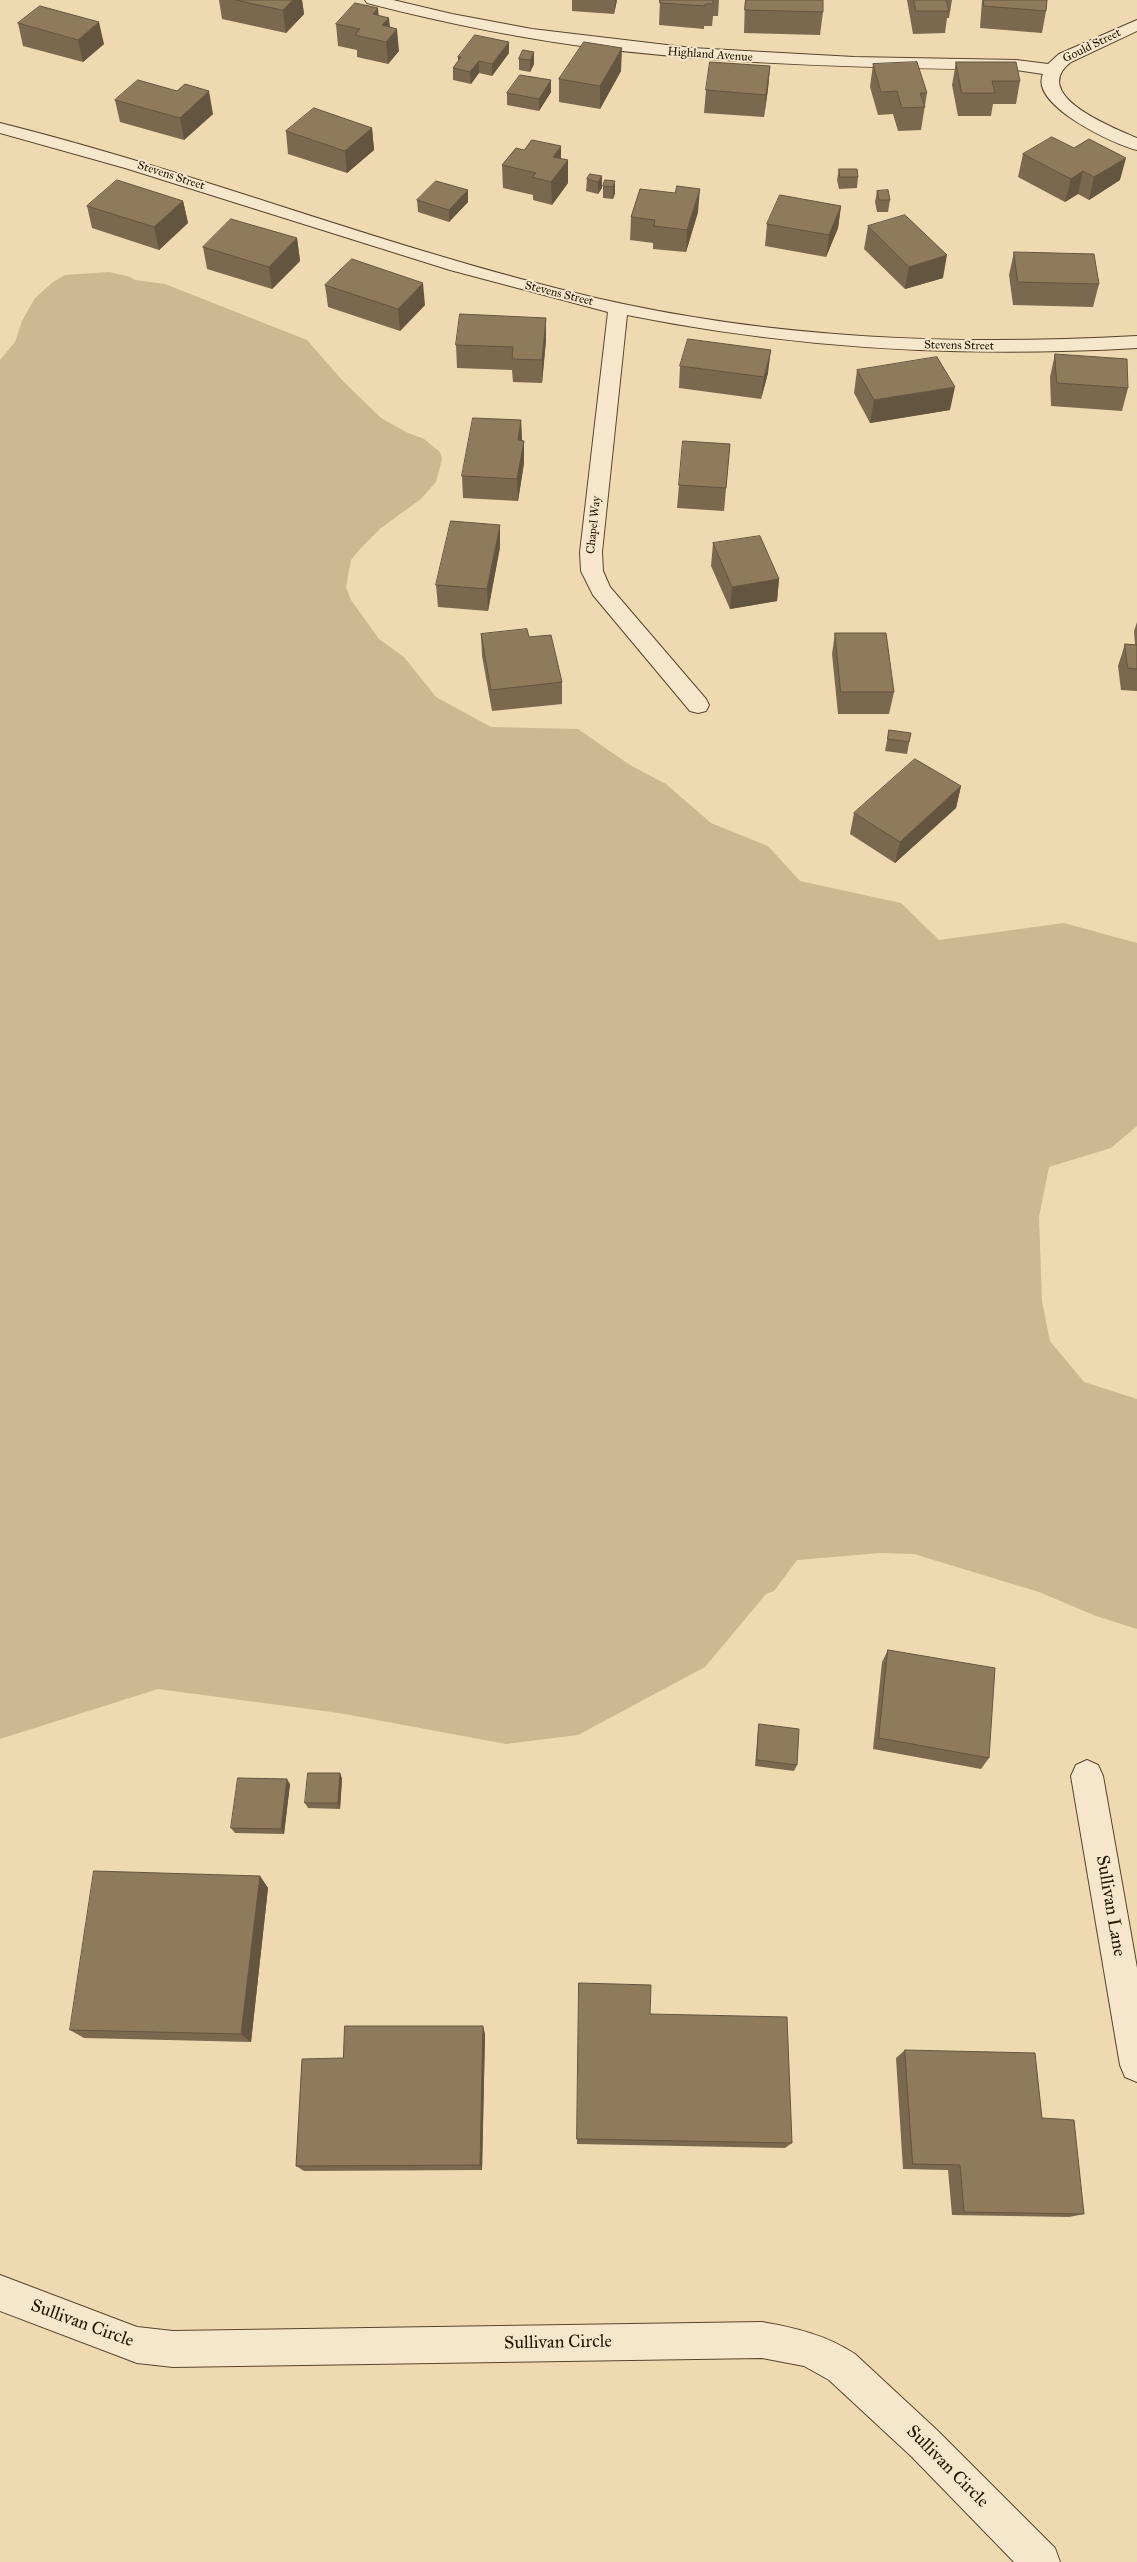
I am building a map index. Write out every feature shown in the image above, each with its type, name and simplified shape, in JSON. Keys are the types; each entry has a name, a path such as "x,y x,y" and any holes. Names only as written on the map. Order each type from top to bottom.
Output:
{"street":[{"name":"Highland Avenue","path":"373,0 490,27 659,51 775,60 1016,65 1052,70"},
{"name":"Gould Street","path":"1137,25 1075,52 1056,64 1052,70 1050,84 1056,98 1067,108 1137,145"},
{"name":"Stevens Street","path":"4,134 123,160 484,274 618,308 776,334 890,345 1024,347 1137,342"},
{"name":"Chapel Way","path":"618,308 591,552 592,571 607,599 698,705"},
{"name":"Sullivan Lane","path":"1087,1776 1137,2065"},
{"name":"Sullivan Circle","path":"0,2293 137,2345 172,2349 762,2340 790,2343 830,2359 868,2388 1041,2562"}],"shaded area":[{"path":"110,272 135,280 165,284 307,340 342,380 381,418 406,432 424,439 440,452 442,459 436,482 421,499 381,528 361,548 351,560 346,587 351,600 379,639 404,657 436,697 491,727 578,729 630,765 666,784 711,823 768,846 800,881 901,903 939,940 1064,923 1137,943 1137,1126 1111,1148 1049,1167 1039,1217 1042,1301 1050,1341 1084,1382 1137,1399 1137,1629 1096,1616 1039,1592 914,1554 881,1553 797,1560 774,1591 766,1594 705,1667 578,1735 506,1744 339,1713 158,1689 0,1739 0,360 15,342 22,321 35,298 53,282 65,275"}],"building":[{"path":"236,0 293,0 283,10"},
{"path":"660,0 713,0 713,4 705,4 705,6 660,3"},
{"path":"746,0 823,0 823,12 745,10"},
{"path":"914,0 946,0 949,11 916,11"},
{"path":"984,0 1047,0 1046,11 984,6"},
{"path":"355,3 378,8 373,14 389,18 382,25 397,29 386,42 355,35 360,29 336,24"},
{"path":"40,6 99,22 78,40 18,23"},
{"path":"475,35 509,42 492,64 479,61 470,72 453,68 461,57 458,57"},
{"path":"584,42 622,48 600,86 559,79"},
{"path":"523,50 534,52 530,60 519,59"},
{"path":"710,62 770,66 766,95 706,90"},
{"path":"917,62 927,93 920,93 925,107 902,108 897,91 881,92 873,64"},
{"path":"956,62 1016,62 1020,81 992,81 995,93 962,93"},
{"path":"520,75 551,80 539,99 507,93"},
{"path":"138,80 177,91 185,84 209,91 180,118 115,100"},
{"path":"314,108 372,128 345,151 286,131"},
{"path":"1052,137 1074,148 1089,139 1126,158 1094,177 1083,171 1071,179 1023,154"},
{"path":"532,140 561,146 553,157 568,160 551,182 532,177 536,173 502,165 516,148 524,150"},
{"path":"839,169 857,169 858,177 840,177"},
{"path":"590,174 602,176 598,182 587,179"},
{"path":"117,180 183,201 154,227 87,206"},
{"path":"605,180 615,181 613,187 603,186"},
{"path":"436,181 468,190 449,210 417,200"},
{"path":"677,186 700,189 687,230 654,226 655,220 631,217 640,189 675,193"},
{"path":"888,190 890,200 879,200 877,191"},
{"path":"780,195 841,206 829,235 767,224"},
{"path":"905,215 947,255 909,267 868,226"},
{"path":"231,219 297,238 269,267 203,247"},
{"path":"1014,252 1094,254 1099,284 1018,282"},
{"path":"352,259 423,283 398,309 325,285"},
{"path":"460,314 546,318 542,360 512,359 513,347 456,345"},
{"path":"688,339 771,350 764,377 680,366"},
{"path":"1055,354 1127,359 1128,388 1057,383"},
{"path":"937,357 955,387 874,400 857,370"},
{"path":"473,418 521,420 518,440 524,441 517,479 462,476"},
{"path":"683,441 730,444 726,488 679,485"},
{"path":"451,521 500,525 487,589 436,585"},
{"path":"760,536 779,579 732,587 713,543"},
{"path":"527,629 529,637 551,635 562,682 491,690 481,634"},
{"path":"835,633 886,633 894,692 841,692"},
{"path":"1125,644 1137,645 1137,669 1128,668"},
{"path":"889,730 911,733 909,742 888,739"},
{"path":"915,759 961,786 900,842 854,813"},
{"path":"888,1650 995,1668 989,1758 879,1738"},
{"path":"759,1724 799,1729 797,1765 757,1760"},
{"path":"308,1773 340,1773 338,1803 305,1803"},
{"path":"238,1778 287,1779 281,1829 231,1828"},
{"path":"94,1871 260,1876 241,2034 70,2030"},
{"path":"579,1983 651,1985 650,2014 787,2017 792,2143 577,2139"},
{"path":"345,2026 483,2026 480,2165 296,2166 302,2059 343,2058"},
{"path":"905,2050 1035,2053 1042,2118 1074,2120 1084,2214 964,2212 960,2165 913,2164"}]}
